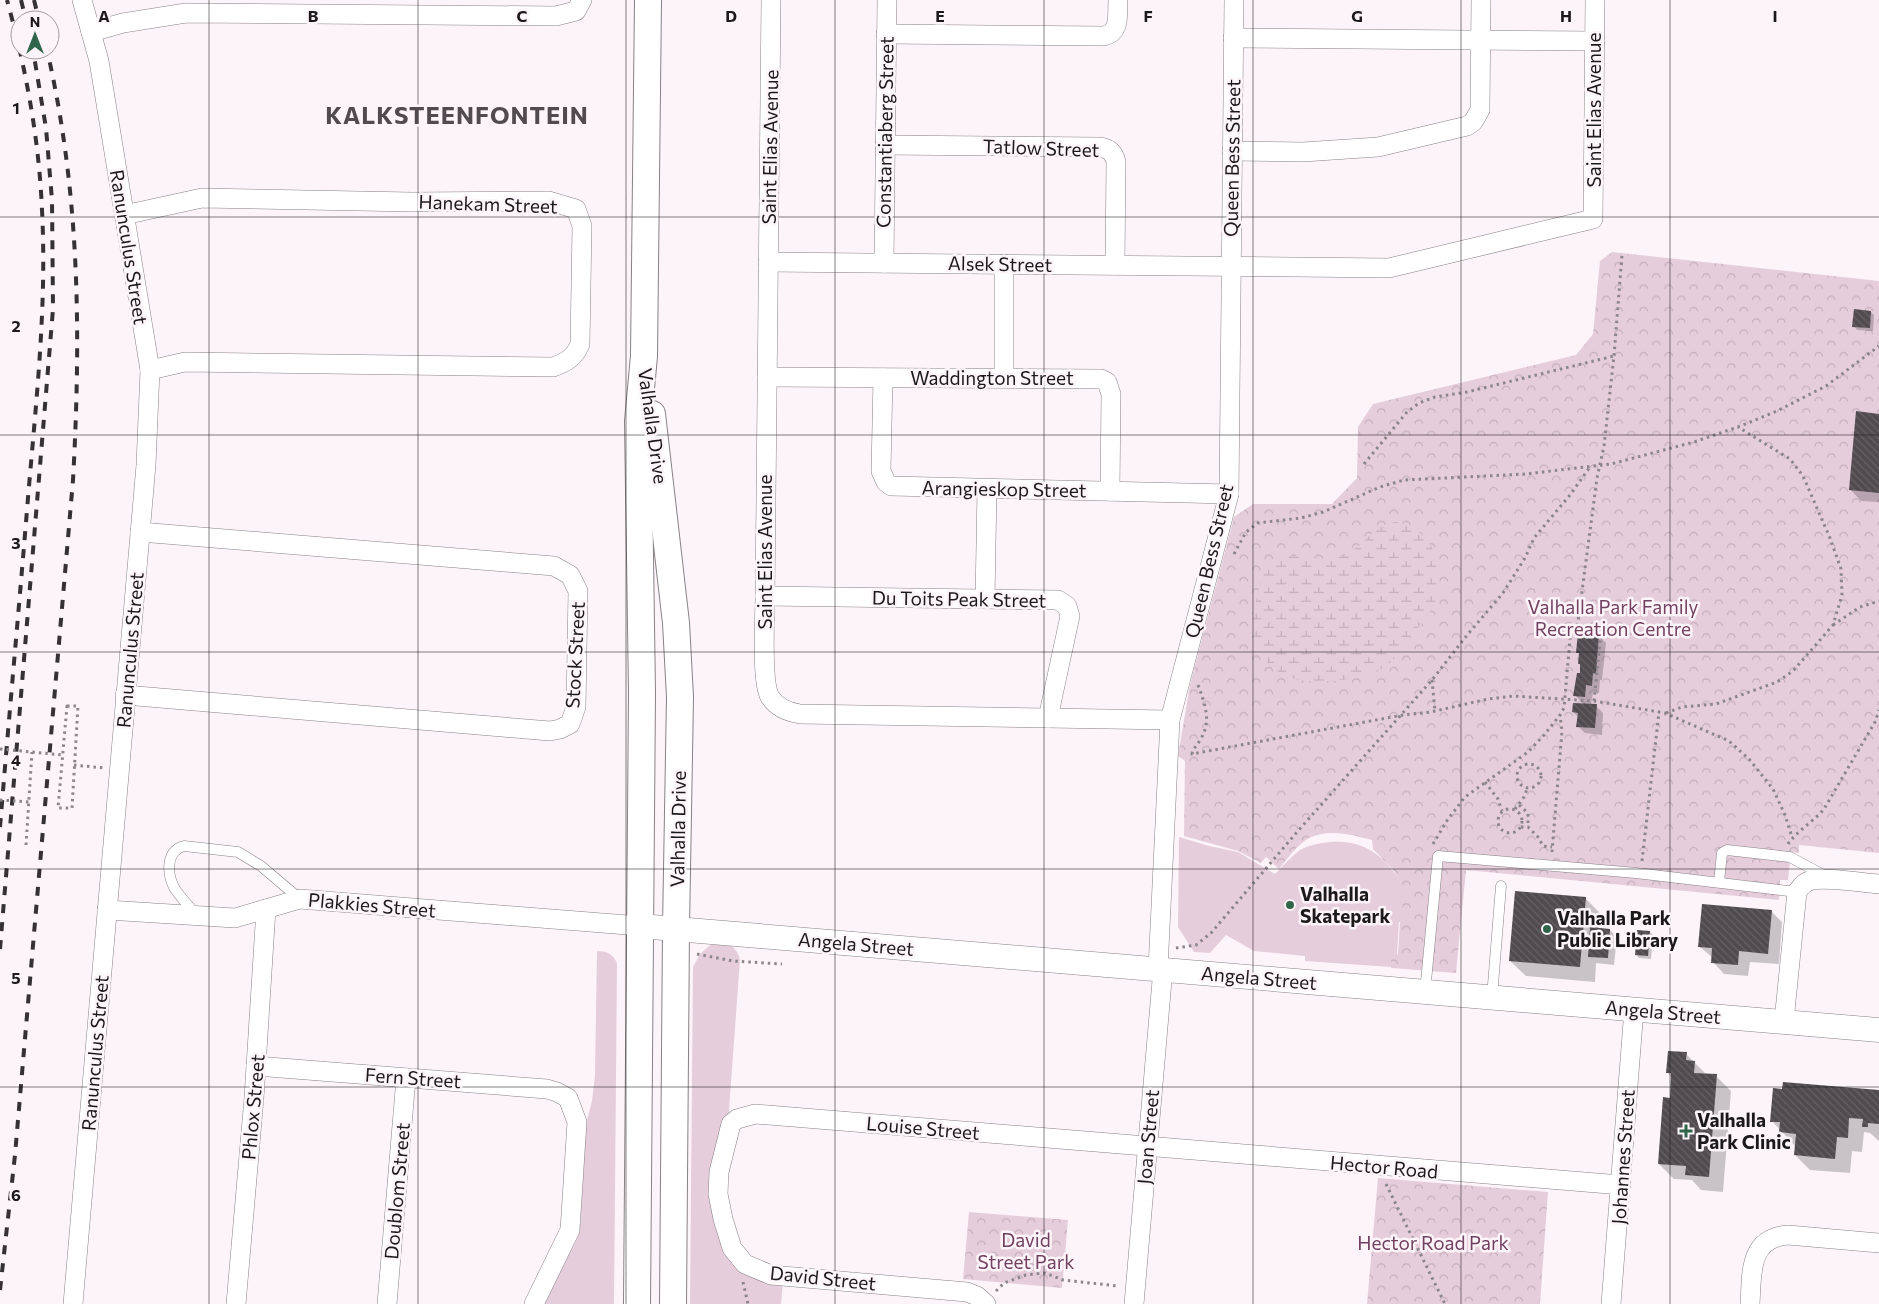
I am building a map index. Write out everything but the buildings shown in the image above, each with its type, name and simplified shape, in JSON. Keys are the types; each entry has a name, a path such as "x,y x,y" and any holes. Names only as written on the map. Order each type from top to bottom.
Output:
{"main road":[{"name":"Valhalla Drive","path":"637,1304 642,693 638,421 644,356 648,0"},
{"name":"Valhalla Drive","path":"644,356 676,623 680,697 673,1304"}],"street":[{"name":"Ranunculus Street","path":"74,1304 146,465 150,370 99,61 82,0"},
{"path":"91,32 123,23 186,12 556,16 576,11 582,0"},
{"name":"Saint Elias Avenue","path":"771,0 764,596 765,681 770,697 782,709 800,714 1170,720"},
{"name":"Constantiaberg Street","path":"884,263 887,0"},
{"path":"886,34 1104,36 1110,35 1116,27 1118,0"},
{"name":"Queen Bess Street","path":"1160,969 1170,720 1229,494 1234,0"},
{"path":"1232,150 1303,152 1378,148 1468,126 1473,122 1480,110 1482,0"},
{"name":"Saint Elias Avenue","path":"1594,219 1595,0"},
{"path":"1234,38 1595,41"},
{"name":"Tatlow Street","path":"885,145 1107,149 1114,154 1116,162 1115,265"},
{"name":"Hanekam Street","path":"124,215 202,198 412,202 549,201 576,209 582,226 580,344 577,353 563,364 554,367 185,362 150,370"},
{"name":"Alsek Street","path":"768,262 1389,268 1594,219"},
{"path":"1004,264 1004,378"},
{"name":"Waddington Street","path":"767,377 1101,379 1107,382 1111,394 1110,491"},
{"name":"Arangieskop Street","path":"883,378 881,471 886,482 897,487 1229,494"},
{"path":"985,599 987,489"},
{"name":"Stock Street","path":"126,696 550,731 570,724 576,707 578,591 570,575 554,566 140,532"},
{"name":"Du Toits Peak Street","path":"764,596 1058,600 1063,602 1070,610 1069,621 1048,718"},
{"path":"1784,1022 1797,892 1801,886 1809,881 1832,880 1879,884"},
{"name":"Plakkies Street","path":"107,910 235,918 300,899 640,926"},
{"name":"Phlox Street","path":"236,1304 256,1066 266,909"},
{"name":"Angela Street","path":"640,926 1879,1030"},
{"name":"Joan Street","path":"1135,1296 1160,969"},
{"name":"Johannes Street","path":"1611,1304 1634,1009"},
{"name":"Fern Street","path":"256,1066 547,1088 568,1098 577,1122 570,1230 534,1304"},
{"name":"Doublom Street","path":"387,1304 406,1078"},
{"name":"Louise Street","path":"723,1152 731,1124 737,1119 755,1114 1147,1147"},
{"name":"Hector Road","path":"1147,1147 1621,1185"},
{"name":"David Street","path":"723,1152 719,1172 718,1194 732,1248 745,1264 770,1275 966,1292 977,1296 985,1303"},
{"path":"1750,1304 1753,1261 1757,1251 1768,1240 1788,1235 1879,1243"}],"lane":[{"path":"195,914 175,889 171,880 170,860 173,852 177,848 184,846 238,852 261,866 300,899"},
{"path":"1718,882 1722,853 1724,851 1790,857 1832,880"},
{"path":"1425,992 1438,856 1636,873 1797,892"},
{"path":"1492,997 1501,886"}],"path":[{"path":"1577,629 1597,478 1601,465 1614,356 1622,255"},
{"path":"1231,559 1246,532 1258,523 1301,518 1323,512 1380,487 1404,480 1526,474 1590,467 1611,464 1694,442 1777,411 1826,386 1879,346"},
{"path":"1364,464 1407,412 1419,403 1435,397 1467,392 1614,356"},
{"path":"1738,427 1790,459 1803,476 1830,538 1841,569 1842,595 1832,625"},
{"path":"1176,948 1196,944 1211,933 1297,832 1403,715 1503,593 1525,558 1534,538 1570,495 1590,467"},
{"path":"1665,713 1682,707 1716,704 1777,682 1793,671 1832,625 1860,607 1879,601"},
{"path":"1438,856 1432,845 1465,797 1525,754 1560,715 1564,708 1571,628 1600,631 1594,701"},
{"path":"1432,680 1435,711"},
{"path":"1198,684 1208,714 1206,728 1192,754 1513,696 1594,701 1665,713 1729,741 1749,758 1773,789 1785,815 1792,837"},
{"path":"67,706 78,706 74,766 72,808 58,808 67,706"},
{"path":"1786,856 1792,837 1815,820 1824,809 1875,722 1879,710"},
{"path":"1636,873 1642,863 1659,712"},
{"path":"1552,865 1562,731 1560,715"},
{"path":"0,749 63,755"},
{"path":"26,845 32,752"},
{"path":"1525,754 1527,764"},
{"path":"1527,764 1534,765 1539,769 1541,776 1539,783 1534,788 1527,789 1520,786 1516,780 1516,773 1520,767 1527,764"},
{"path":"74,766 120,769"},
{"path":"1485,782 1498,799 1502,811"},
{"path":"1515,809 1527,789"},
{"path":"0,800 29,802"},
{"path":"1519,805 1528,813 1528,827 1538,837 1543,846 1552,847"},
{"path":"1508,808 1515,809 1523,820 1521,827 1515,832 1508,833 1502,830 1498,824 1498,817 1502,811 1508,808"},
{"path":"1521,827 1528,827"},
{"path":"694,954 733,960 782,964"},
{"path":"1387,1167 1385,1185 1445,1304"},
{"path":"985,1303 1004,1283 1026,1275 1044,1273 1063,1280 1135,1296"}],"green space":[{"name":"Valhalla Park Family Recreation Centre","path":"1612,252 1879,281 1879,853 1799,845 1799,853 1791,852 1788,880 1780,880 1779,900 1466,870 1456,973 1391,968 1391,954 1398,954 1400,922 1402,922 1403,887 1394,871 1373,849 1372,840 1341,833 1317,835 1301,844 1279,869 1266,857 1261,863 1238,851 1184,836 1185,761 1178,756 1190,685 1234,517 1253,504 1332,504 1357,478 1358,427 1373,404 1576,355 1593,334 1600,261"},
{"path":"1395,522 1409,526 1420,533 1429,543 1435,554 1439,581 1437,595 1430,612 1390,663 1376,672 1364,676 1331,681 1296,679 1286,676 1270,665 1263,656 1251,629 1257,597 1267,569 1280,560 1289,557 1333,558 1348,554 1381,527"},
{"name":"Valhalla Skatepark","path":"1179,837 1238,852 1275,874 1300,850 1315,844 1340,842 1357,844 1373,852 1387,863 1403,887 1402,922 1399,922 1397,954 1391,954 1391,967 1305,961 1305,956 1254,951 1226,935 1210,953 1194,952 1178,927"},
{"path":"714,942 723,943 734,948 740,960 720,1232 783,1282 781,1304 690,1304 693,967 700,954"},
{"path":"597,951 614,957 617,963 614,1304 544,1304 577,1239 581,1221 582,1139 592,1101 595,1075"},
{"name":"Hector Road Park","path":"1378,1178 1548,1192 1540,1304 1367,1304"},
{"name":"David Street Park","path":"969,1212 1068,1220 1062,1288 963,1279"}],"railway":[{"path":"0,827 37,390 43,282 42,210 35,131 26,78 7,0"},
{"path":"21,0 24,10"},
{"path":"34,0 36,10"},
{"path":"0,949 53,309 52,200 46,128 35,60"},
{"path":"0,1290 15,1155 73,480 76,425 77,317 72,210 58,104 49,60"}],"place":[{"name":"Valhalla Skatepark","path":"1290,905"},
{"name":"Valhalla Park Public Library","path":"1547,929"},
{"name":"Valhalla Park Clinic","path":"1686,1131"}],"district":[{"name":"KALKSTEENFONTEIN","path":"457,116"}]}
